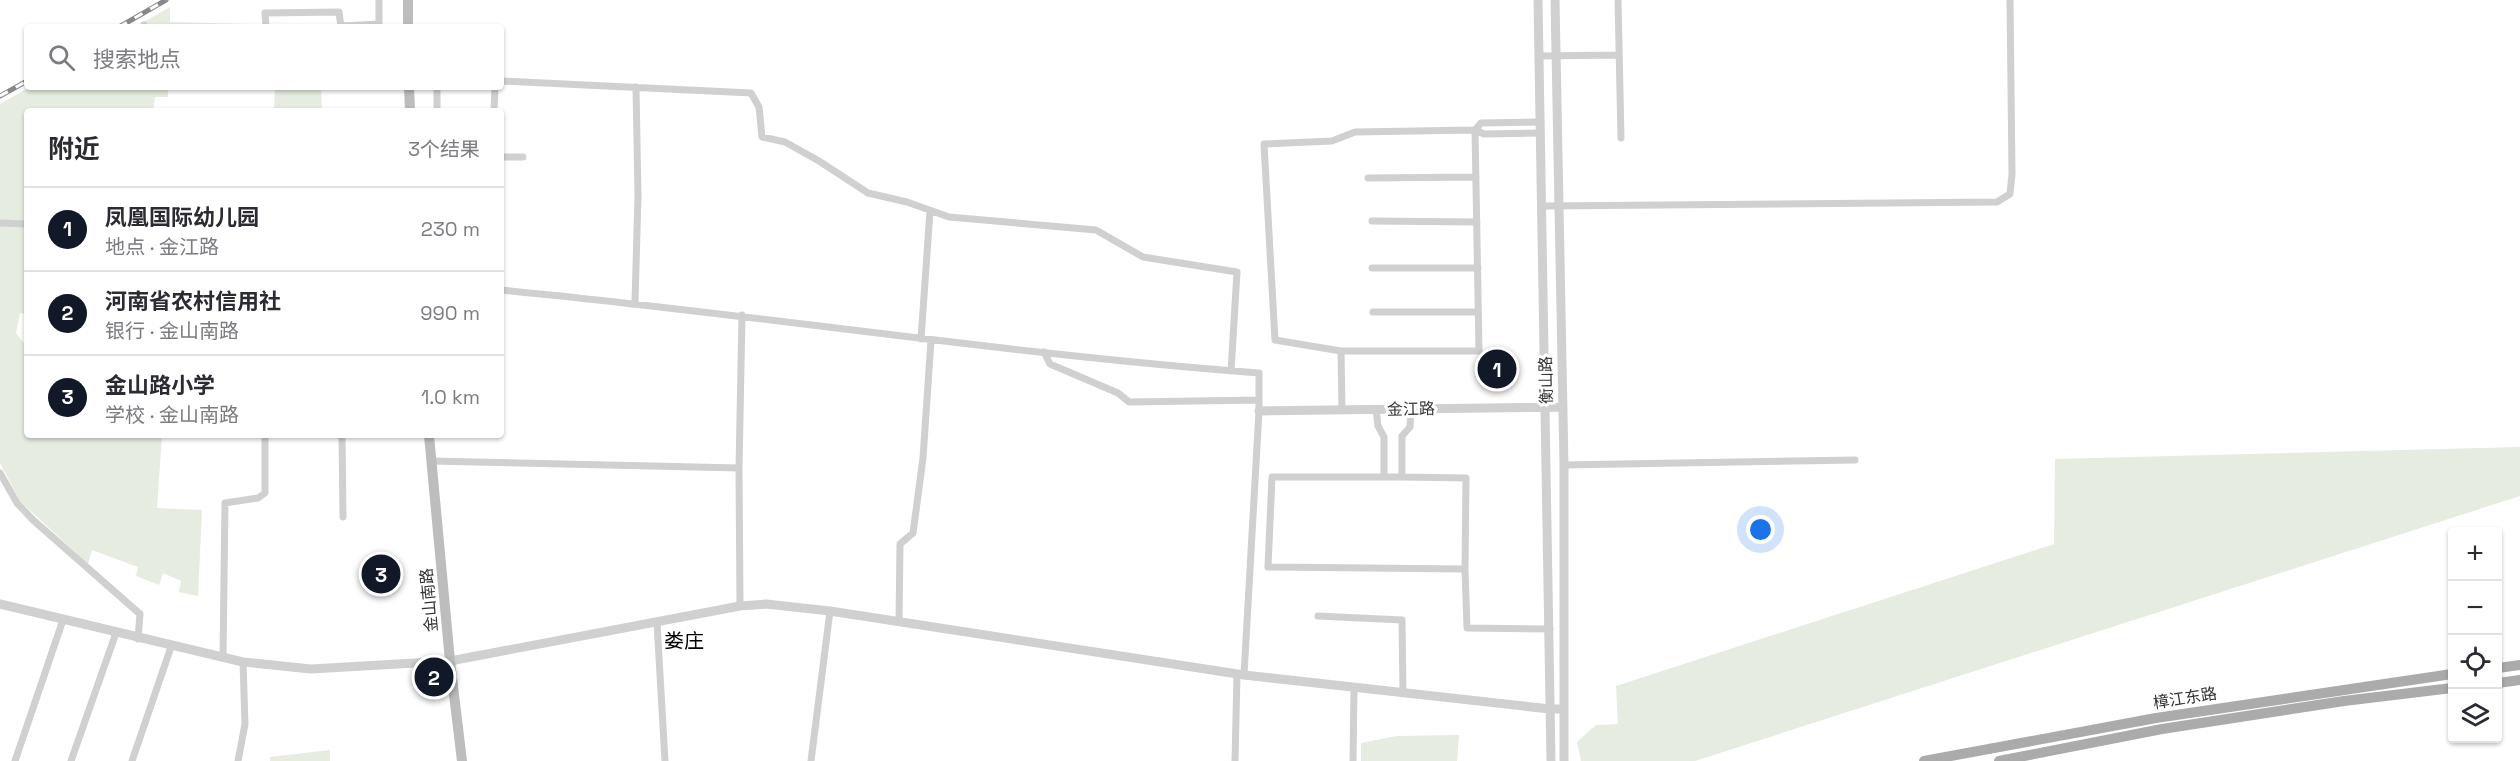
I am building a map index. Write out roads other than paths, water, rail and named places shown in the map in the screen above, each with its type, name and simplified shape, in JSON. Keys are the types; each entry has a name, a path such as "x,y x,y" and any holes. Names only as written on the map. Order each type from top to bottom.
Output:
{"main road":[{"path":"408,0 408,24"},
{"path":"409,90 410,108"},
{"name":"金山南路","path":"429,438 450,661 462,761"},
{"path":"2502,667 2520,665"},
{"name":"樟江东路","path":"1924,761 2156,718 2448,675"},
{"path":"2502,682 2520,680"},
{"name":"樟江东路","path":"1999,761 2162,729 2344,701 2448,688"}],"street":[{"path":"379,0 379,24"},
{"name":"衡山路","path":"1538,0 1551,761"},
{"name":"衡山路","path":"1555,0 1564,465 1564,761"},
{"path":"1618,0 1621,138"},
{"path":"1542,206 1997,202 2010,194 2012,174 2010,0"},
{"path":"266,24 265,13 339,12 341,24"},
{"path":"1539,56 1619,55"},
{"path":"504,81 751,93 759,107 762,137 785,142 868,193 907,202 949,217 1096,231 1143,257 1237,272 1231,371"},
{"path":"635,302 638,196 636,87"},
{"path":"437,90 437,108"},
{"path":"494,108 495,90"},
{"path":"1541,122 1481,123 1475,130 1479,351 1341,351 1275,340 1264,144 1332,141 1355,132 1475,130 1484,134 1541,133"},
{"path":"504,157 523,157"},
{"path":"1368,178 1476,177"},
{"path":"921,339 930,211"},
{"path":"1372,221 1477,222"},
{"path":"0,223 24,224"},
{"path":"1372,268 1478,268"},
{"path":"504,290 635,302 921,339 1259,373 1259,411 1235,761"},
{"path":"1373,312 1478,312"},
{"path":"740,606 739,468 742,315"},
{"path":"899,622 900,544 913,533 923,458 931,340"},
{"path":"1341,351 1342,410"},
{"path":"1044,352 1050,364 1118,393 1129,402 1259,400"},
{"name":"金江路","path":"1259,411 1563,407"},
{"path":"1402,477 1402,436 1410,427 1411,409"},
{"path":"1376,410 1378,426 1384,437 1384,477"},
{"path":"223,657 225,502 258,498 265,493 265,438"},
{"path":"342,438 343,517"},
{"path":"1564,465 1855,460"},
{"path":"432,461 739,468"},
{"path":"0,472 17,503 33,520 140,614 138,639"},
{"path":"1465,569 1268,567 1272,477 1466,478 1467,628 1550,629"},
{"path":"0,604 171,647 243,662 312,669 450,661 740,606 766,604 830,611 1241,674 1354,689 1564,709"},
{"path":"811,761 830,611"},
{"path":"1318,616 1402,620 1403,693"},
{"path":"15,761 63,620"},
{"path":"657,623 665,761"},
{"path":"71,761 116,633"},
{"path":"132,761 171,647"},
{"path":"238,761 245,724 243,662"},
{"path":"1353,761 1354,689"}],"railway":[{"path":"124,24 166,0"},
{"path":"0,96 24,83"}],"place":[{"name":"凤凰国际幼儿园","path":"1497,369"},
{"name":"金山路小学","path":"381,574"},
{"name":"河南省农村信用社","path":"434,677"}],"district":[{"name":"娄庄","path":"684,641"}]}
